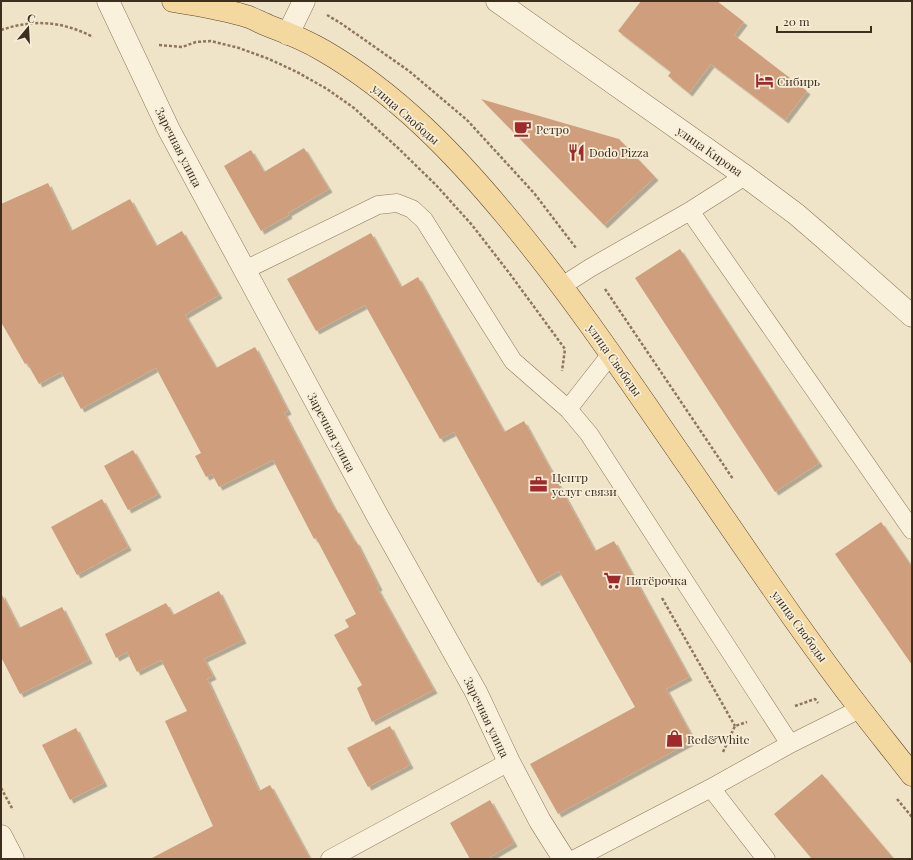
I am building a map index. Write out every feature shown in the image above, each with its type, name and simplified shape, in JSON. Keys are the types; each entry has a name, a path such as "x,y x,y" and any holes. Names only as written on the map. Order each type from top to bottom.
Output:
{"main road":[{"name":"улица Свободы","path":"173,1 214,8 249,18 322,50 354,70 388,95 454,157 520,232 562,286 611,354 776,594 860,709 912,775"}],"street":[{"name":"Заречная улица","path":"108,1 169,130 377,515 476,692 509,762 540,821 564,859"},
{"path":"288,34 304,1"},
{"name":"улица Кирова","path":"497,1 745,176 796,214 912,316"},
{"path":"1,836 13,859"}],"lane":[{"path":"562,286 590,268 690,211 745,176"},
{"path":"245,270 378,205 397,203 412,209 424,220 513,361 568,409 589,434 790,744"},
{"path":"690,211 912,530"},
{"path":"568,409 611,354"},
{"path":"575,859 790,744 860,709"},
{"path":"330,859 509,762"},
{"path":"710,788 766,859"}],"building":[{"path":"641,1 717,1 744,22 734,35 807,91 785,120 711,64 689,93 668,76 671,72 618,31"},
{"path":"481,99 619,139 655,177 604,225"},
{"path":"304,148 329,189 261,231 224,166 251,150 264,172"},
{"path":"48,183 71,231 130,199 156,246 182,231 219,295 185,315 216,368 255,347 288,411 284,413 335,510 336,509 355,542 356,541 379,587 377,588 434,690 372,722 357,688 362,685 334,635 349,627 345,620 356,614 316,538 314,539 273,460 219,487 212,474 206,477 195,456 201,453 156,368 81,409 61,372 39,384 27,363 25,364 1,322 1,204"},
{"path":"371,233 401,287 418,277 504,432 524,421 595,551 614,541 689,677 666,689 694,740 558,814 530,764 635,707 559,571 538,583 454,432 440,439 365,305 316,331 287,279"},
{"path":"680,249 819,463 775,492 635,278"},
{"path":"133,450 158,494 128,510 104,466"},
{"path":"102,499 128,547 77,575 51,527"},
{"path":"881,522 912,567 912,665 835,554"},
{"path":"219,591 243,640 204,659 213,676 207,679 259,791 270,785 310,859 150,859 213,826 165,721 187,711 161,660 137,672 127,652 116,658 105,634 166,603 173,615"},
{"path":"1,593 19,628 62,607 89,660 20,694 1,657"},
{"path":"390,726 410,765 368,787 347,748"},
{"path":"76,728 104,783 70,800 42,745"},
{"path":"822,774 894,859 812,859 774,814"},
{"path":"490,800 514,843 487,859 470,859 450,823"}],"place":[{"name":"Сибирь","path":"764,81"},
{"name":"Ретро","path":"523,129"},
{"name":"Dodo Pizza","path":"576,152"},
{"name":"Центр услуг связи","path":"539,484"},
{"name":"Пятёрочка","path":"613,580"},
{"name":"Red&White","path":"674,739"}]}
